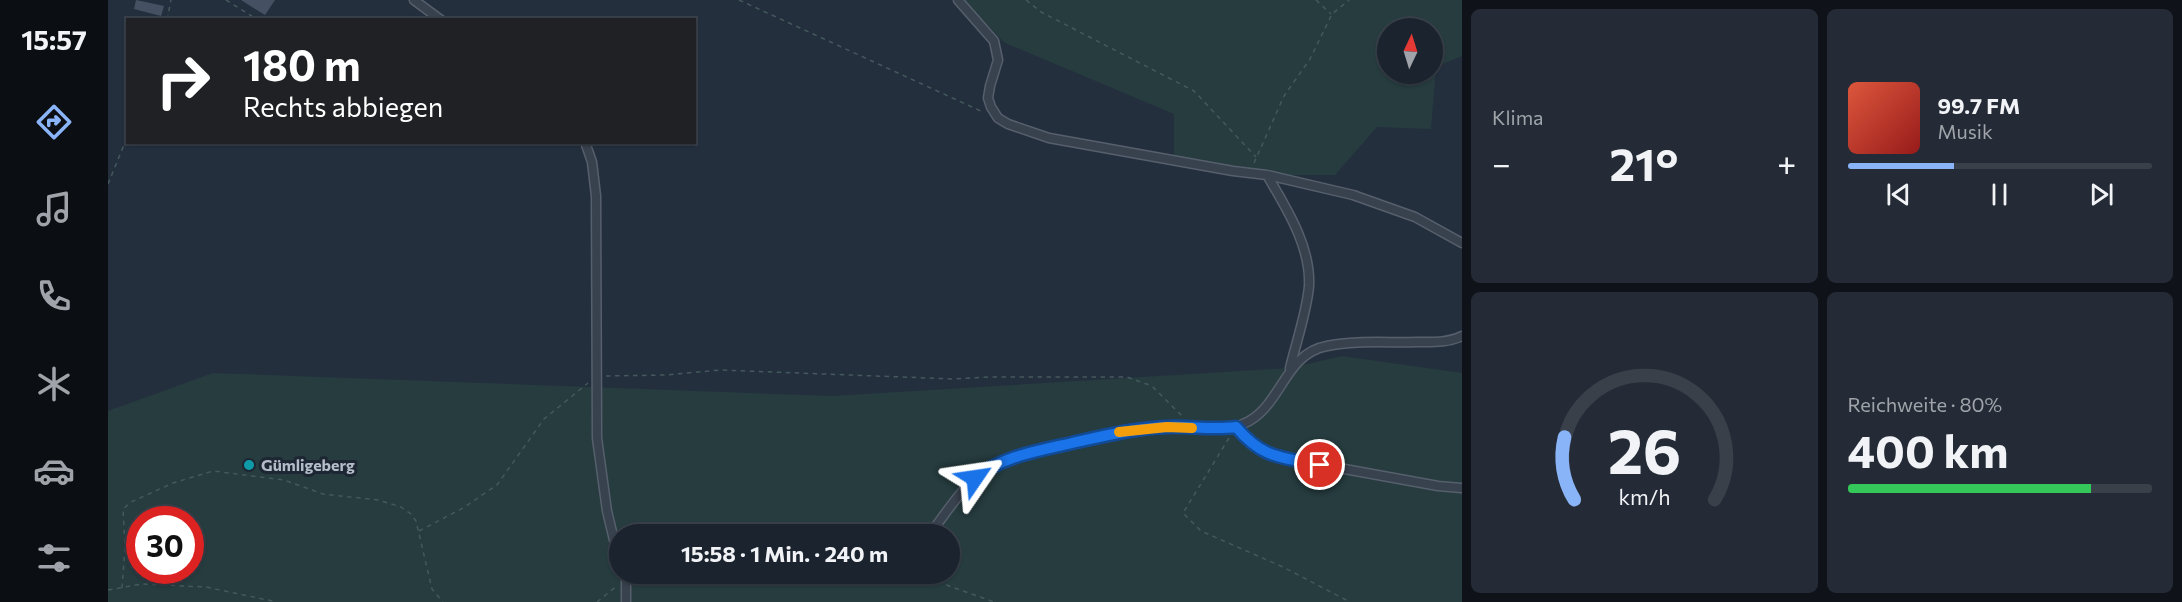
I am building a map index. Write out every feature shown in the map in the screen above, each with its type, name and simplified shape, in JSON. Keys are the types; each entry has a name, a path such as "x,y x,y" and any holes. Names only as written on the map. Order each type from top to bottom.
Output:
{"street":[{"path":"414,0 438,18"},
{"path":"958,0 994,41 998,60 988,98 998,118 1017,128 1049,138 1267,175 1353,195 1415,217 1462,243"},
{"path":"586,144 592,162 596,196 596,424 610,524"},
{"path":"938,524 975,478 1009,459 1116,433 1167,427 1216,430 1236,427 1245,424 1269,404 1283,384 1290,368 1309,287 1304,250 1289,213 1267,175"},
{"path":"1290,368 1314,350 1326,346 1443,341 1462,336"},
{"path":"1236,427 1253,446 1273,456 1438,486 1462,488"},
{"path":"625,584 626,602"}],"path":[{"path":"167,18 170,0"},
{"path":"226,0 255,18"},
{"path":"739,0 971,108 998,118"},
{"path":"1026,0 1041,12 1194,91 1256,157"},
{"path":"1316,0 1332,14"},
{"path":"1252,173 1256,157 1284,96 1310,59 1332,14 1349,0"},
{"path":"108,184 126,140"},
{"path":"419,531 463,508 497,485 544,419 596,376 665,375 720,370 954,379 1127,377 1152,386 1182,416 1190,428"},
{"path":"1236,427 1184,513 1202,531 1283,567 1350,602"},
{"path":"122,588 125,547 123,509 131,502 173,483 213,471 284,480 323,494 378,500 401,507 411,514 419,531 432,589 443,602"},
{"path":"108,590 142,584 206,587 277,602"},
{"path":"597,602 616,584"},
{"path":"945,584 994,602"}],"green space":[{"path":"963,0 1462,0 1462,56 1443,64 1443,18 1377,18 1377,84 1435,84 1431,129 1377,127 1335,175 1267,175 1174,157 1174,114 1005,43"},
{"path":"1342,356 1462,373 1462,602 108,602 108,411 213,373 832,396 1290,368"}],"building":[{"path":"136,0 164,6 161,16 134,9"},
{"path":"241,0 275,0 265,15"}],"slow traffic":[{"path":"1119,432 1167,427 1192,428"}],"place":[{"name":"Gümligeberg","path":"249,465"}],"route":[{"path":"975,478 996,464 1024,454 1116,433 1167,427 1216,430 1236,427 1253,446 1263,452 1320,465"}]}
